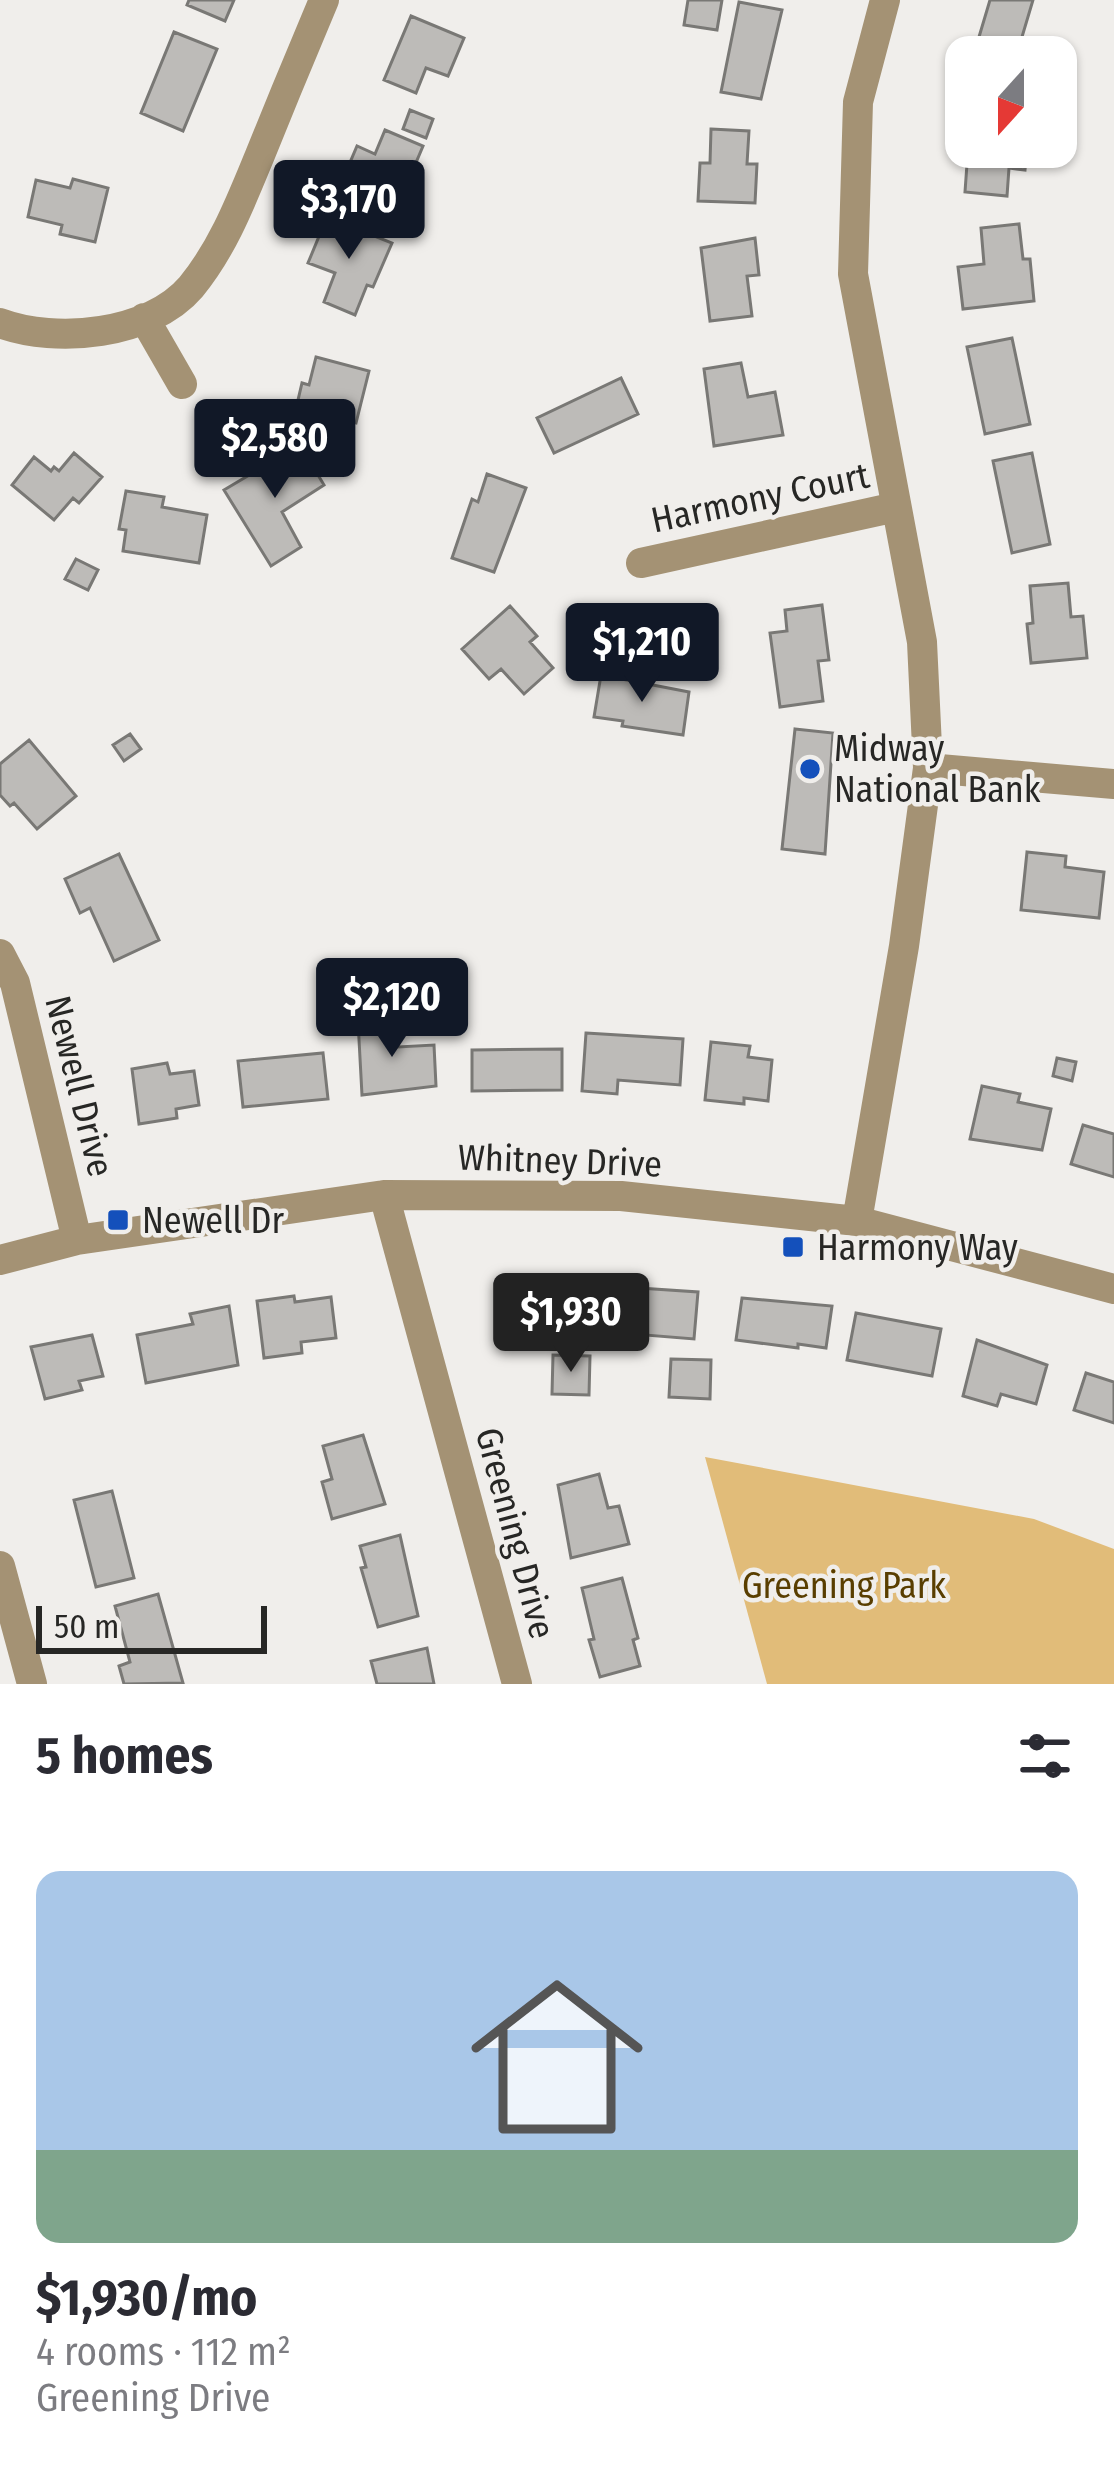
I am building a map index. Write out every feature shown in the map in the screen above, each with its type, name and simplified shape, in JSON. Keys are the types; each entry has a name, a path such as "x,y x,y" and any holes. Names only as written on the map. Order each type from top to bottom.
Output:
{"street":[{"path":"0,323 17,330 86,336 145,318 188,290 227,233 324,0"},
{"path":"856,1221 904,946 928,768 922,642 853,274 858,102 885,0"},
{"path":"145,318 182,384"},
{"name":"Harmony Court","path":"641,563 896,507"},
{"path":"928,768 1114,784"},
{"name":"Newell Drive","path":"0,954 15,983 77,1240"},
{"name":"Whitney Drive","path":"0,1260 77,1240 384,1195 621,1196 856,1221 1114,1288"},
{"name":"Greening Drive","path":"384,1195 517,1684"},
{"path":"0,1566 32,1684"}],"green space":[{"name":"Greening Park","path":"705,1457 1034,1519 1114,1549 1114,1684 767,1684"}],"building":[{"path":"189,0 234,0 225,21 187,5"},
{"path":"688,0 722,0 717,30 684,25"},
{"path":"990,0 1033,0 1022,36 979,36"},
{"path":"739,2 782,10 761,99 721,92"},
{"path":"411,16 464,38 448,76 426,68 416,93 384,80"},
{"path":"174,32 217,49 183,131 141,113"},
{"path":"410,110 433,119 426,138 403,129"},
{"path":"711,129 749,131 747,164 757,164 755,203 698,201 700,163 710,163"},
{"path":"385,130 423,146 401,198 343,179 357,146 375,154"},
{"path":"967,168 1009,168 1007,196 965,192"},
{"path":"73,179 108,188 95,242 60,234 62,225 28,217 36,180 70,188"},
{"path":"327,217 392,243 355,315 324,302 335,273 308,263"},
{"path":"1019,224 1023,259 1030,259 1034,301 963,309 958,267 984,264 981,228"},
{"path":"755,238 759,275 747,276 752,316 710,321 701,248"},
{"path":"1012,338 1030,424 985,434 967,347"},
{"path":"316,357 369,371 356,423 295,413 302,383 309,385"},
{"path":"741,363 748,397 775,392 783,435 714,446 704,369"},
{"path":"621,378 638,414 554,453 537,418"},
{"path":"300,445 324,485 282,512 301,547 271,566 224,490"},
{"path":"74,453 102,477 79,503 73,498 54,520 12,485 34,457 51,471 54,467 59,471"},
{"path":"1032,453 1050,544 1012,553 993,461"},
{"path":"487,474 526,488 494,572 452,558 472,499 478,502"},
{"path":"126,491 164,497 162,507 207,515 199,563 123,551 126,530 119,529"},
{"path":"76,559 98,570 88,590 65,579"},
{"path":"1068,583 1071,617 1083,616 1087,658 1031,663 1030,586"},
{"path":"822,605 829,660 818,661 823,701 780,707 770,633 787,631 785,610"},
{"path":"510,606 537,636 530,642 553,668 524,694 501,669 489,679 462,649"},
{"path":"601,675 689,692 683,735 594,717"},
{"name":"Midway National Bank","path":"795,729 833,733 825,854 782,849"},
{"path":"130,734 141,749 124,761 113,745"},
{"path":"29,740 76,796 37,829 0,795 0,764"},
{"path":"1027,852 1066,856 1065,867 1104,872 1099,918 1021,910"},
{"path":"119,854 159,940 114,961 90,908 80,913 65,879"},
{"path":"396,1019 398,1047 434,1045 436,1086 362,1095 358,1021"},
{"path":"586,1033 683,1039 680,1085 618,1080 617,1094 582,1091"},
{"path":"711,1042 750,1046 748,1057 772,1060 768,1101 705,1100"},
{"path":"562,1049 562,1090 472,1091 472,1050"},
{"path":"323,1053 328,1099 243,1107 238,1061"},
{"path":"1057,1058 1076,1062 1072,1081 1053,1076"},
{"path":"167,1063 170,1074 194,1071 199,1105 176,1109 177,1118 139,1124 132,1069"},
{"path":"982,1086 1020,1094 1018,1102 1051,1109 1042,1150 970,1139"},
{"path":"1083,1125 1114,1134 1114,1177 1071,1164"},
{"path":"512,1282 551,1283 551,1289 575,1290 575,1330 549,1330 548,1341 512,1340"},
{"path":"624,1287 698,1292 694,1339 620,1333"},
{"path":"294,1296 295,1302 331,1297 336,1338 301,1342 302,1353 264,1358 257,1301"},
{"path":"742,1298 832,1306 826,1348 736,1340"},
{"path":"229,1306 238,1365 146,1383 137,1335 193,1324 190,1314"},
{"path":"856,1313 941,1329 932,1376 847,1360"},
{"path":"92,1335 103,1376 79,1381 82,1390 45,1399 31,1347"},
{"path":"977,1340 1047,1365 1036,1404 1001,1394 997,1406 963,1396"},
{"path":"553,1355 590,1356 589,1395 552,1394"},
{"path":"671,1359 711,1360 710,1399 669,1397"},
{"path":"1086,1373 1114,1382 1114,1423 1074,1410"},
{"path":"363,1435 385,1504 332,1519 322,1482 332,1479 323,1446"},
{"path":"599,1474 608,1508 619,1506 629,1544 571,1558 558,1485"},
{"path":"112,1491 134,1578 96,1587 74,1500"},
{"path":"400,1535 418,1616 378,1627 361,1568 366,1567 360,1546"},
{"path":"622,1578 638,1638 633,1640 640,1666 600,1677 582,1588"},
{"path":"158,1594 183,1683 124,1684 119,1666 130,1662 115,1606"},
{"path":"427,1648 434,1684 377,1684 371,1661"}],"place":[{"name":"Midway National Bank","path":"810,769"},
{"name":"Newell Dr","path":"118,1220"},
{"name":"Harmony Way","path":"793,1247"}]}
